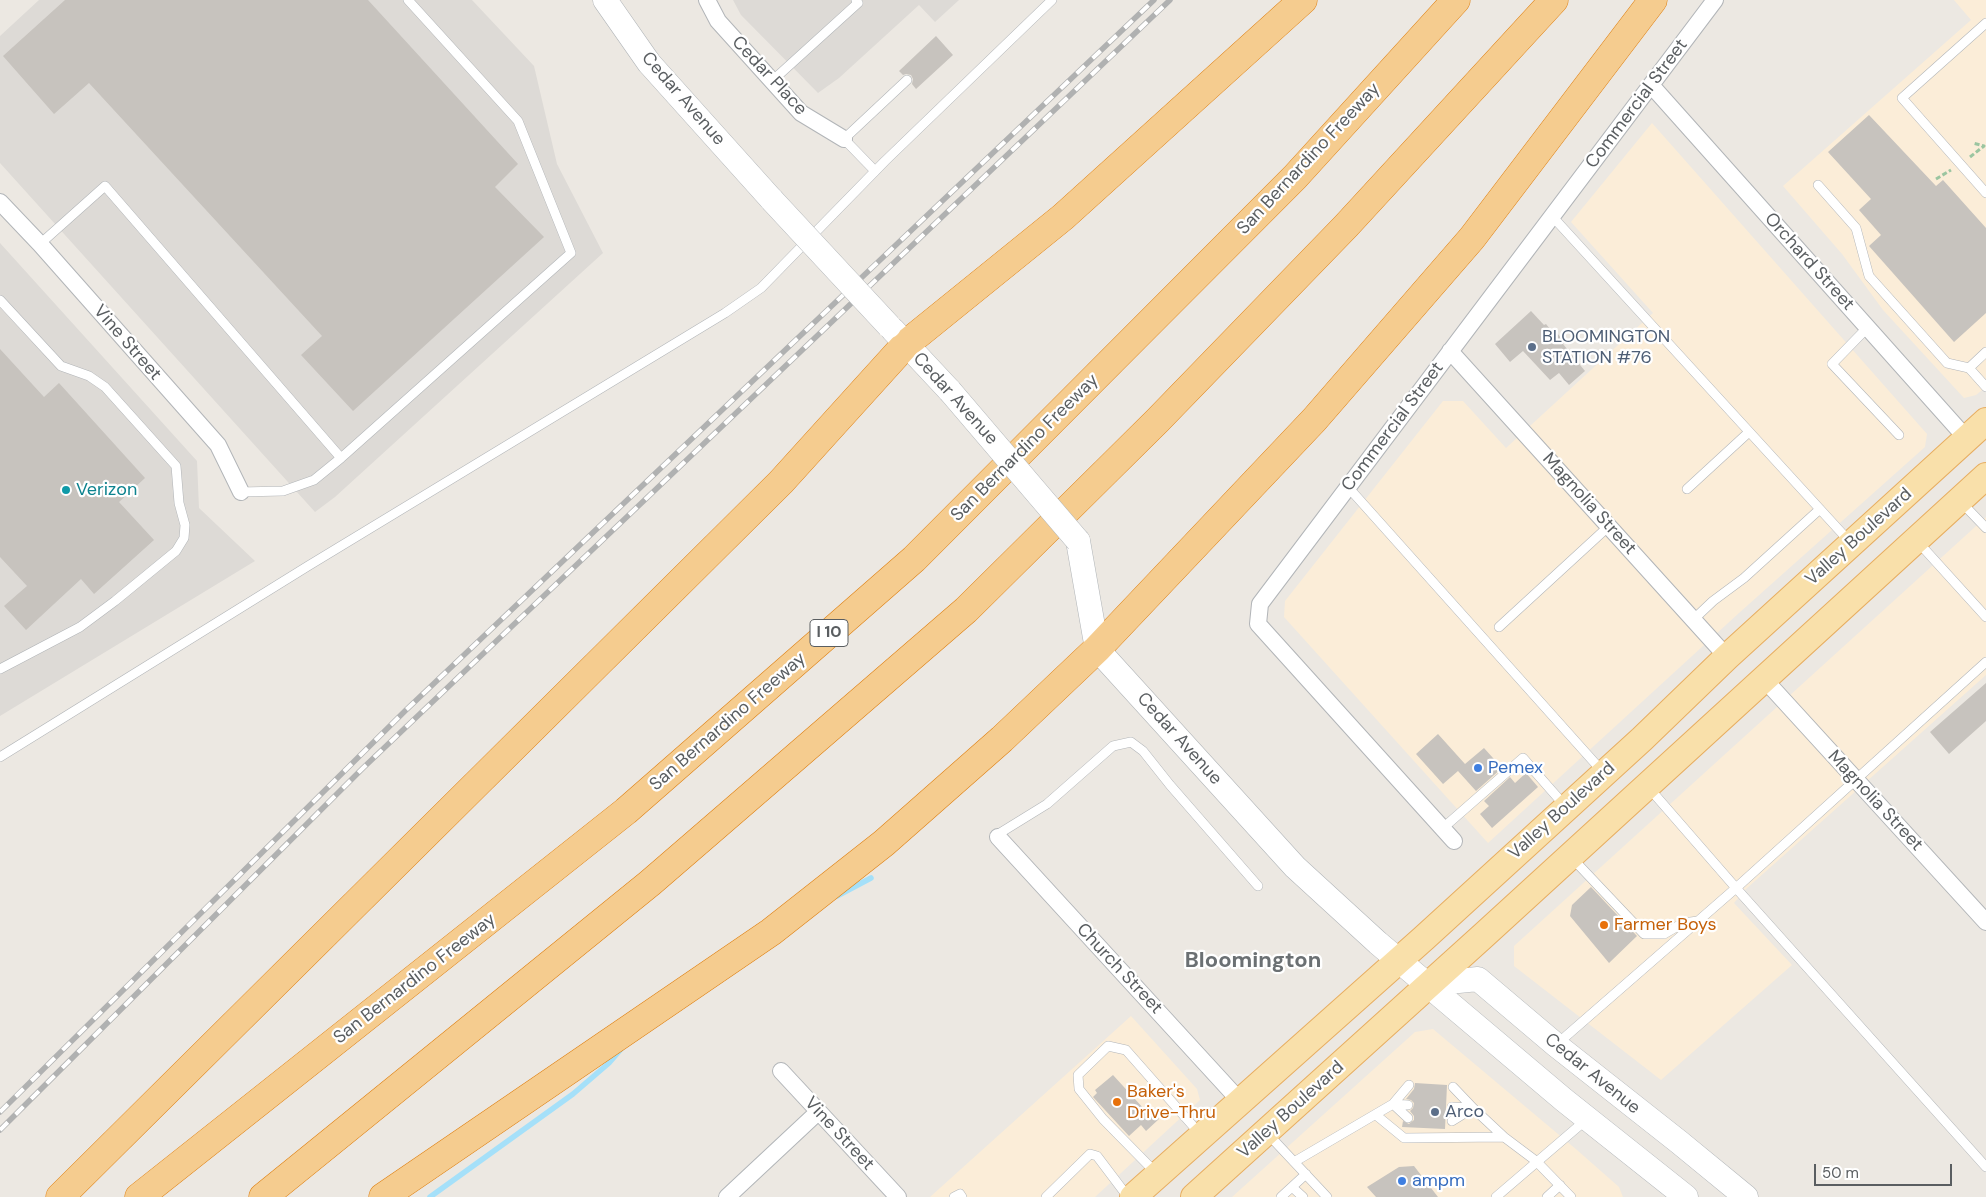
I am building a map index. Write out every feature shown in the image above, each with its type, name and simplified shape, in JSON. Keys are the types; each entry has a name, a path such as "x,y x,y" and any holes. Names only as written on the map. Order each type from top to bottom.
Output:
{"highway":[{"path":"60,1197 781,482 897,335 1063,217 1303,0"},
{"name":"San Bernardino Freeway","path":"139,1197 626,811 914,559 1295,178 1456,0"},
{"path":"263,1197 650,883 966,610 1158,420 1346,226 1554,0"},
{"path":"383,1197 771,932 884,843 1002,739 1097,649 1314,420 1472,238 1652,0"}],"main road":[{"name":"Cedar Avenue","path":"605,0 649,63 772,200 950,391 1078,540 1097,649 1295,866 1399,960 1587,1118 1686,1197"},
{"name":"Valley Boulevard","path":"1133,1197 1399,960 1986,421"},
{"name":"Valley Boulevard","path":"1194,1197 1986,476"},
{"name":"Cedar Avenue","path":"1429,984 1478,979 1556,1045 1746,1197"},
{"path":"1642,1161 1657,1197"}],"street":[{"name":"Cedar Place","path":"706,0 718,21 801,113 844,139"},
{"name":"Commercial Street","path":"1454,841 1258,624 1260,604 1715,0"},
{"name":"Orchard Street","path":"1651,85 1967,439"},
{"name":"Vine Street","path":"0,202 40,244 218,445 241,492"},
{"name":"Magnolia Street","path":"1450,351 1727,657"},
{"name":"Magnolia Street","path":"1764,679 1986,922"},
{"name":"Church Street","path":"998,838 1240,1101"},
{"name":"Vine Street","path":"781,1070 898,1197"},
{"path":"727,1197 818,1112"}],"lane":[{"path":"241,492 283,491 314,480 571,253 518,121 408,0"},
{"path":"0,757 308,566 725,313 761,288 875,171 1052,0"},
{"path":"772,81 858,1"},
{"path":"1986,23 1902,98 1986,193"},
{"path":"875,171 844,139 908,80"},
{"path":"1818,185 1856,228 1869,276 1947,363 1969,368 1986,387"},
{"path":"40,244 104,186 341,458"},
{"path":"1552,216 1852,544"},
{"path":"0,300 61,366 89,376 105,387 176,466 179,503 184,525 184,538 176,551 114,601 80,627 0,669"},
{"path":"1867,328 1832,364 1899,435"},
{"path":"1969,368 1986,352"},
{"path":"1688,489 1749,432"},
{"path":"1348,487 1604,773"},
{"path":"1959,500 1986,528"},
{"path":"1694,619 1713,601 1744,578 1820,509"},
{"path":"1499,628 1609,526"},
{"path":"1916,540 1986,617"},
{"path":"1556,1045 1736,888 1986,662"},
{"path":"998,838 1000,833 1047,804 1113,746 1131,742 1143,751 1258,886"},
{"path":"1443,828 1523,758 1566,807"},
{"path":"1647,786 1986,1167"},
{"path":"1570,856 1644,934 1664,934 1683,924 1698,921"},
{"path":"1158,1175 1103,1119 1079,1089 1078,1075 1108,1046 1126,1050 1201,1136"},
{"path":"1294,1162 1393,1104 1408,1085"},
{"path":"1453,1087 1504,1137 1536,1160 1571,1197"},
{"path":"1393,1104 1408,1105"},
{"path":"1393,1104 1408,1118"},
{"path":"1452,1107 1474,1108"},
{"path":"1452,1120 1474,1108"},
{"path":"1376,1115 1404,1138 1504,1137"},
{"path":"1496,1197 1536,1160 1587,1118"},
{"path":"1266,1133 1327,1197"},
{"path":"1046,1197 1090,1154 1096,1156 1128,1197"},
{"path":"1281,1197 1306,1174"},
{"path":"1547,1197 1560,1185"},
{"path":"1292,1187 1303,1197"},
{"path":"954,1197 960,1194 962,1197"}],"shaded area":[{"path":"39,0 472,0 534,66 557,164 603,253 335,497 315,512 0,163 0,36"},
{"path":"733,0 959,0 935,22 919,5 839,78 818,93 741,15"},
{"path":"1954,0 1986,0 1986,387 1976,395 1964,398 1883,310 1842,254 1783,186 1971,20"},
{"path":"1652,123 1927,434 1925,447 1739,613 1488,843 1284,617 1285,601 1443,401 1463,401 1506,448 1653,313 1571,222"},
{"path":"0,243 197,461 199,508 255,561 0,716"},
{"path":"1986,517 1986,675 1746,889 1734,903 1792,965 1661,1080 1514,966 1514,946"},
{"path":"1131,1016 1197,1089 1200,1100 1095,1197 930,1197"},
{"path":"1433,1029 1619,1187 1623,1197 1232,1197 1415,1032"}],"building":[{"path":"65,0 368,0 518,164 495,187 544,237 353,411 301,355 322,336 89,83 54,114 3,56"},
{"path":"936,36 953,55 916,89 912,84 913,79 911,75 903,75 899,71"},
{"path":"1869,115 1936,186 1943,180 1986,228 1986,313 1954,342 1869,246 1881,235 1859,210 1871,199 1828,152"},
{"name":"BLOOMINGTON STATION #76","path":"1531,311 1544,325 1546,324 1554,334 1556,332 1565,342 1563,344 1585,371 1569,385 1559,373 1550,380 1523,351 1510,362 1495,344"},
{"name":"Verizon","path":"0,349 44,397 59,383 145,478 119,502 154,540 94,594 81,579 26,630 4,606 27,586 0,557"},
{"path":"1986,683 1986,721 1949,754 1930,732"},
{"path":"1438,734 1465,764 1484,748 1502,768 1476,791 1458,771 1443,784 1416,754"},
{"path":"1526,773 1538,787 1492,828 1480,814 1489,806 1484,801 1510,777 1515,783"},
{"name":"Farmer Boys","path":"1591,887 1637,936 1609,963 1570,916 1572,905"},
{"name":"Baker's Drive-Thru","path":"1113,1075 1144,1109 1148,1106 1159,1119 1146,1131 1141,1125 1129,1136 1093,1097 1097,1093 1095,1090"},
{"path":"1415,1083 1447,1085 1445,1129 1402,1127 1403,1121 1409,1124 1414,1120 1414,1116 1410,1111 1414,1103 1406,1099 1414,1089"},
{"name":"ampm","path":"1414,1166 1438,1197 1376,1197 1367,1187 1399,1167"}],"waterway":[{"path":"837,896 871,878"},
{"path":"430,1197 573,1094 609,1063 621,1049"}],"railway":[{"path":"0,1112 406,710 1154,0"},
{"path":"0,1130 363,768 1170,0"}],"place":[{"name":"BLOOMINGTON STATION #76","path":"1532,347"},
{"name":"Verizon","path":"66,490"},
{"name":"Pemex","path":"1478,768"},
{"name":"Farmer Boys","path":"1604,925"},
{"name":"Baker's Drive-Thru","path":"1117,1102"},
{"name":"Arco","path":"1435,1112"},
{"name":"ampm","path":"1402,1181"}],"district":[{"name":"Bloomington","path":"1253,961"}]}
